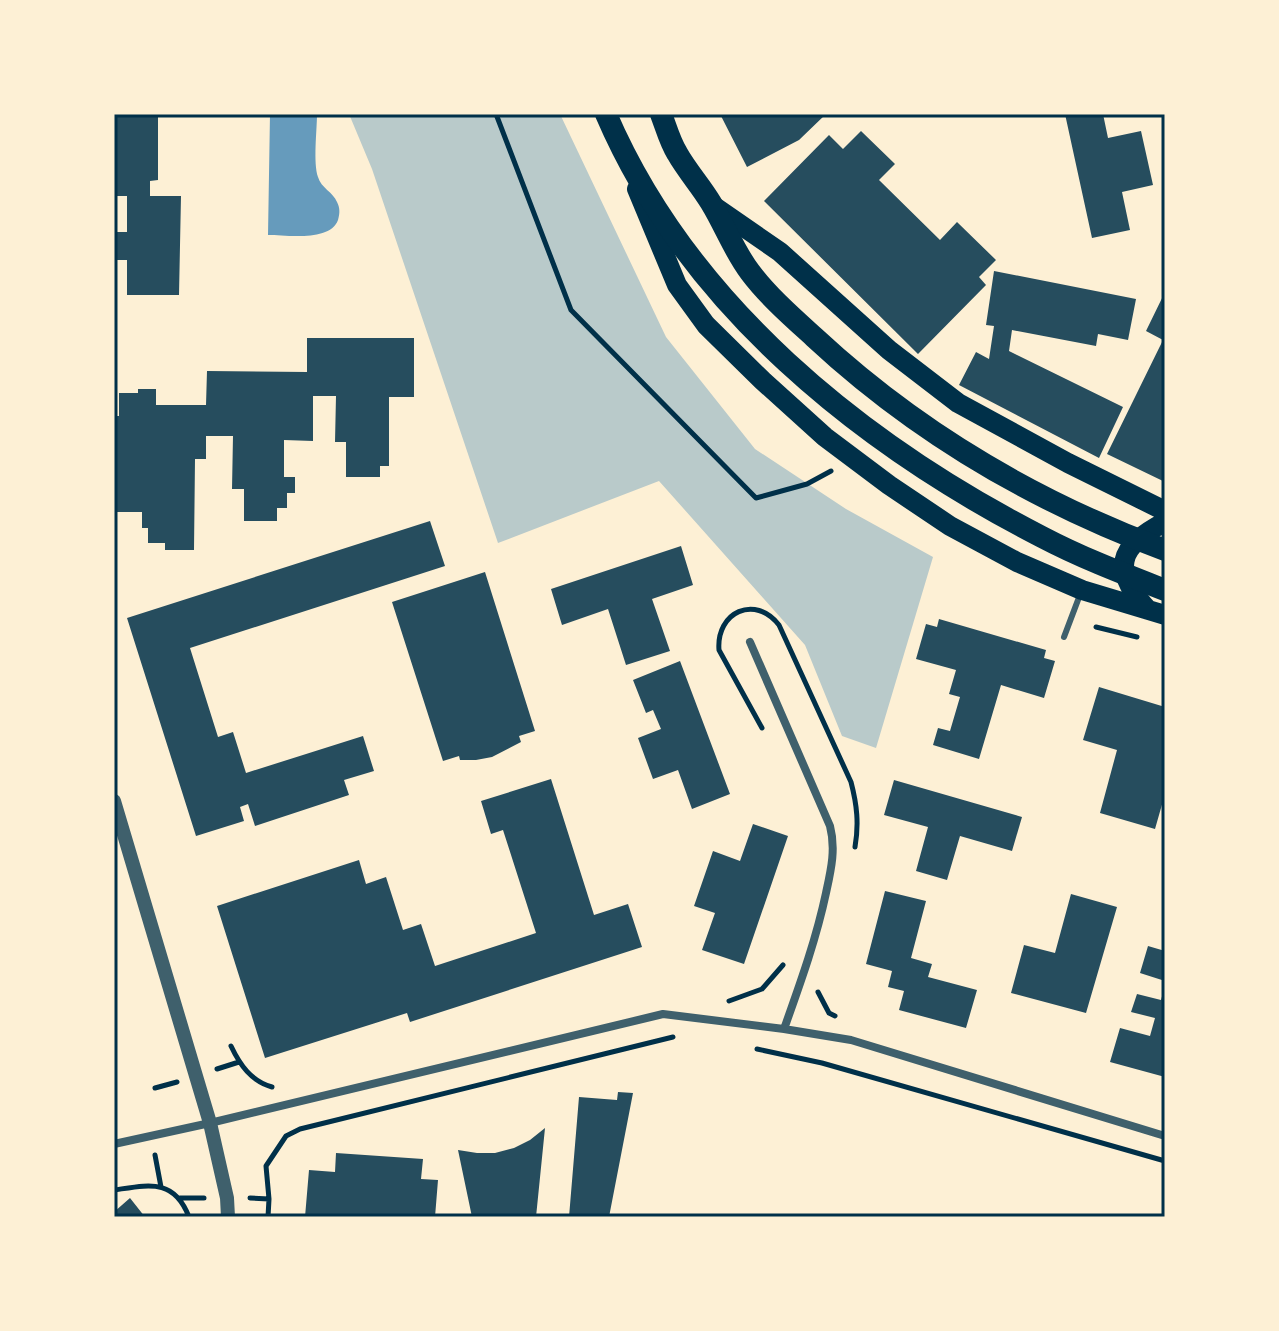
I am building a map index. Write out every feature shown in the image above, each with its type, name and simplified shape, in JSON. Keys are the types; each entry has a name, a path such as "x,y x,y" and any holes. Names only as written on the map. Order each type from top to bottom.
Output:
{"highway":[{"path":"606,114 619,145 652,204 720,296 815,386 867,428 987,507 1042,537 1165,590"},
{"path":"661,114 675,151 712,205 751,273 784,310 837,359 889,401 1006,477 1058,505 1165,550"}],"main road":[{"path":"619,145 677,285 706,325 825,437 950,526 1017,562 1082,590 1156,613"},
{"path":"712,205 780,252 889,350 958,403 1165,511"},
{"path":"1156,613 1128,587 1124,561 1141,536 1165,522"}],"street":[{"path":"750,642 830,826 834,842 818,931 784,1029"},
{"path":"114,801 210,1123 227,1198 228,1217"},
{"path":"114,1144 663,1014 851,1040 1165,1136"}],"lane":[{"path":"1064,637 1082,590"}],"path":[{"path":"496,114 571,310 756,498 807,484 832,471"},
{"path":"766,735 719,650 718,641 723,625 745,609 764,612 779,625 851,782 857,802 858,829 854,853"},
{"path":"724,1002 762,989 785,963"},
{"path":"820,982 818,991 822,1001 829,1013 838,1018"},
{"path":"268,1217 266,1166 286,1136 300,1129 673,1037"},
{"path":"231,1046 251,1076 262,1084 276,1088"},
{"path":"747,1046 822,1063 1165,1161"},
{"path":"114,1190 141,1186 171,1190 180,1198 189,1217"}],"shaded area":[{"path":"349,114 560,114 666,337 755,449 846,509 933,557 876,748 842,736 805,645 659,481 498,543 372,169"}],"water":[{"path":"270,114 317,114 315,155 318,177 335,199 339,211 338,220 326,232 307,236 268,235"}],"building":[{"path":"114,114 158,115 158,180 150,181 150,196 181,196 179,295 127,295 127,260 114,260 114,232 127,232 127,196 114,196"},
{"path":"720,114 826,114 799,140 747,167"},
{"path":"1065,114 1103,114 1108,138 1141,131 1153,185 1122,192 1130,230 1092,238"},
{"path":"861,131 895,164 879,180 940,240 957,222 996,260 979,277 986,285 918,354 764,201 829,135 843,149"},
{"path":"994,271 1136,299 1128,340 1098,334 1096,346 1012,330 1009,351 1123,407 1099,458 959,385 976,352 989,359 994,326 986,325"},
{"path":"1165,292 1165,482 1107,454 1163,340 1146,331"},
{"path":"307,338 414,338 414,397 389,397 389,466 380,466 380,477 346,477 346,442 335,442 336,396 313,396 313,441 284,440 284,477 295,477 295,493 287,493 287,508 277,508 277,521 244,521 244,489 232,489 233,436 206,436 206,459 195,459 194,550 165,550 165,543 148,543 148,528 142,528 142,512 114,512 114,416 119,416 119,393 156,389 156,405 206,405 207,371 307,372"},
{"path":"430,521 445,566 190,648 218,737 233,732 246,773 363,736 374,771 344,780 349,795 255,826 248,804 240,807 244,821 196,836 127,618"},
{"path":"681,546 693,585 652,599 670,651 626,665 608,609 562,625 551,589"},
{"path":"485,572 535,731 519,736 521,742 492,757 460,760 459,756 443,761 392,602"},
{"path":"939,619 1046,650 1044,658 1055,661 1044,698 1001,685 979,759 933,745 938,728 950,731 960,697 949,694 956,670 916,659 926,624 937,627"},
{"path":"680,661 730,794 692,809 678,770 653,779 638,738 661,729 653,710 646,713 633,680"},
{"path":"1099,687 1165,707 1165,794 1155,829 1100,813 1117,750 1083,740"},
{"path":"551,779 594,915 628,904 642,947 410,1022 407,1013 265,1058 217,906 359,860 366,884 386,877 403,930 421,924 435,966 536,933 503,830 491,834 481,801"},
{"path":"894,780 1022,817 1012,851 960,836 947,880 916,871 928,827 884,815"},
{"path":"753,824 788,836 744,964 702,950 715,913 694,906 713,851 740,861"},
{"path":"885,891 926,901 911,958 932,964 928,977 977,990 966,1028 899,1010 904,991 888,987 892,971 866,964"},
{"path":"1071,894 1117,907 1086,1013 1011,993 1024,945 1055,953"},
{"path":"1148,946 1165,951 1165,981 1140,973"},
{"path":"1164,989 1165,1077 1110,1062 1120,1028 1150,1036 1155,1018 1131,1012 1137,994 1161,1000"},
{"path":"618,1092 633,1093 609,1217 569,1217 579,1097 617,1100"},
{"path":"545,1128 536,1217 472,1217 458,1150 495,1153 530,1140"},
{"path":"336,1153 423,1159 421,1179 438,1180 435,1217 305,1217 309,1170 335,1172"},
{"path":"130,1198 145,1217 114,1217 114,1212"}]}
